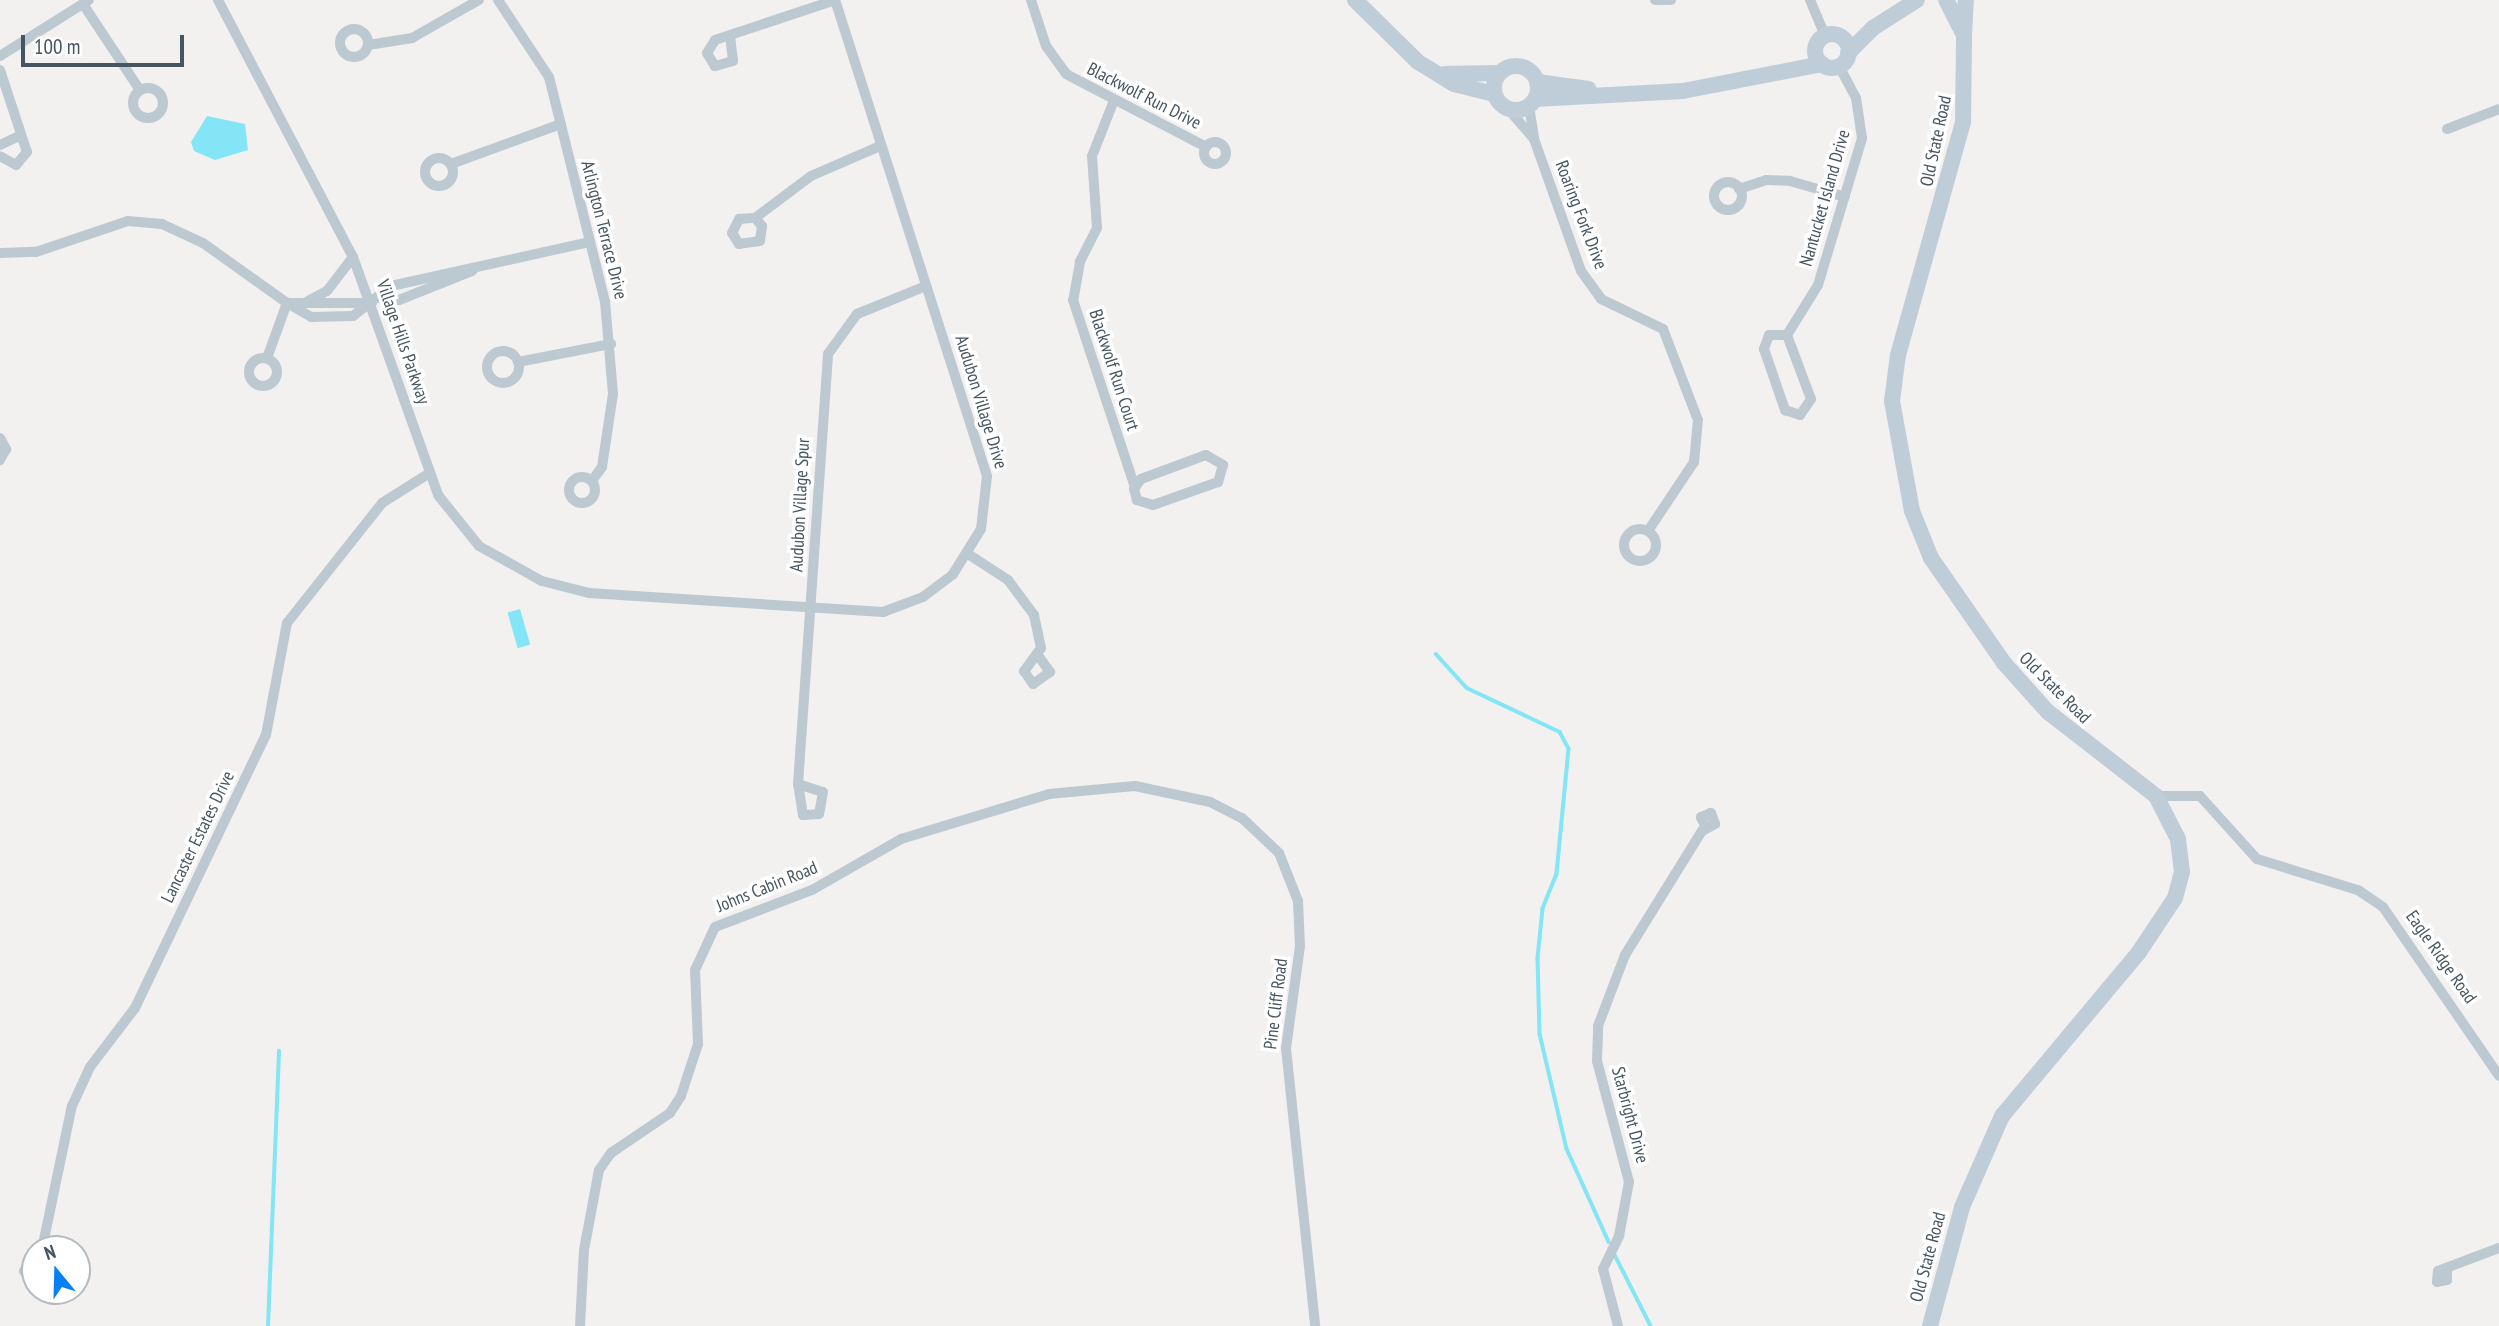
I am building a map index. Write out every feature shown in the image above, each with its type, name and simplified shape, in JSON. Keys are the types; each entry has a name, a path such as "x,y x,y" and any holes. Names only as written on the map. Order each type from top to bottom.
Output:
{"street":[{"name":"Village Hills Parkway","path":"218,0 376,300 428,474 449,513 498,559 563,587 633,596"},
{"path":"368,44 412,37 479,0"},
{"name":"Arlington Terrace Drive","path":"498,0 549,76 590,242 611,344 609,419 602,467 592,481"},
{"path":"730,36 736,52 725,66 708,58 715,40 835,0"},
{"name":"Audubon Village Drive","path":"633,596 812,610 903,607 939,587 968,554 987,510 985,462 880,146 835,0"},
{"name":"Blackwolf Run Drive","path":"1031,0 1057,65 1113,103 1206,147"},
{"path":"1355,0 1405,53 1444,74 1454,85 1494,94 1508,109 1534,96 1594,91 1683,91 1785,68 1844,59 1873,28 1917,0"},
{"path":"1655,0 1671,0"},
{"path":"1810,0 1827,39 1844,59"},
{"name":"Old State Road","path":"1930,1326 1962,1207 2002,1116 2139,952 2180,887 2178,839 2156,796 2048,712 1960,607 1931,558 1899,461 1894,378 1961,132 1964,35 1946,0"},
{"path":"1964,35 1966,0"},
{"path":"0,57 86,2 140,90"},
{"path":"1785,68 1827,39 1873,28"},
{"path":"1822,64 1827,39"},
{"name":"Nantucket Island Drive","path":"1787,335 1818,285 1845,197 1863,125 1844,59"},
{"path":"1444,74 1499,73 1521,67 1534,96"},
{"path":"0,70 23,139 20,163 0,156"},
{"path":"1494,94 1499,73"},
{"name":"Roaring Fork Drive","path":"1534,96 1534,139 1581,271 1601,299 1663,329 1698,421 1694,462 1648,531"},
{"name":"Blackwolf Run Court","path":"1113,103 1092,156 1098,220 1073,300 1135,487"},
{"path":"2447,129 2499,108"},
{"name":"Roaring Fork Drive","path":"1508,109 1534,139"},
{"path":"451,164 561,124"},
{"path":"0,145 23,139"},
{"path":"755,218 811,176 880,146"},
{"path":"1739,189 1766,180 1790,181 1845,197"},
{"path":"0,253 36,252 128,221 162,224 203,243 311,317 341,318 376,300 391,286 439,272 475,270 590,242"},
{"path":"306,302 327,291 353,257"},
{"name":"Audubon Village Spur","path":"798,784 831,343 857,314 926,286"},
{"path":"287,303 376,300"},
{"path":"267,358 287,303"},
{"name":"Nantucket Island Drive","path":"1769,335 1787,335 1811,399 1800,415 1786,410 1764,349 1769,335"},
{"path":"518,362 611,344"},
{"path":"0,438 6,449 0,460"},
{"path":"1206,455 1217,457 1224,469 1218,482 1153,505 1137,500 1135,487 1144,477 1206,455"},
{"name":"Lancaster Estates Drive","path":"45,1235 72,1105 90,1067 135,1008 266,734 287,623 352,549 382,503 428,474"},
{"path":"968,554 1027,601 1039,657"},
{"name":"Johns Cabin Road","path":"580,1326 584,1250 599,1170 611,1153 670,1113 681,1096 698,1044 695,970 715,927 812,890 901,839 1049,794 1135,786"},
{"name":"Pine Cliff Road","path":"1135,786 1210,802 1242,818 1279,853 1298,901 1300,946 1286,1048 1315,1326"},
{"name":"Eagle Ridge Road","path":"2156,796 2200,796 2257,859 2358,890 2383,907 2499,1076"},
{"name":"Starbright Drive","path":"1618,1326 1603,1269 1619,1236 1629,1182 1599,1071 1598,1026 1638,930 1706,828"},
{"path":"2447,1271 2499,1248"}],"water":[{"path":"207,116 245,124 248,150 215,160 194,151 191,142"},
{"path":"520,609 530,645 518,648 508,613"}],"waterway":[{"path":"1436,654 1467,688 1560,732 1569,749 1557,874 1543,909 1538,958 1540,1034 1567,1149 1609,1242"},
{"path":"268,1326 279,1051"},
{"path":"1615,1255 1651,1326"}]}
